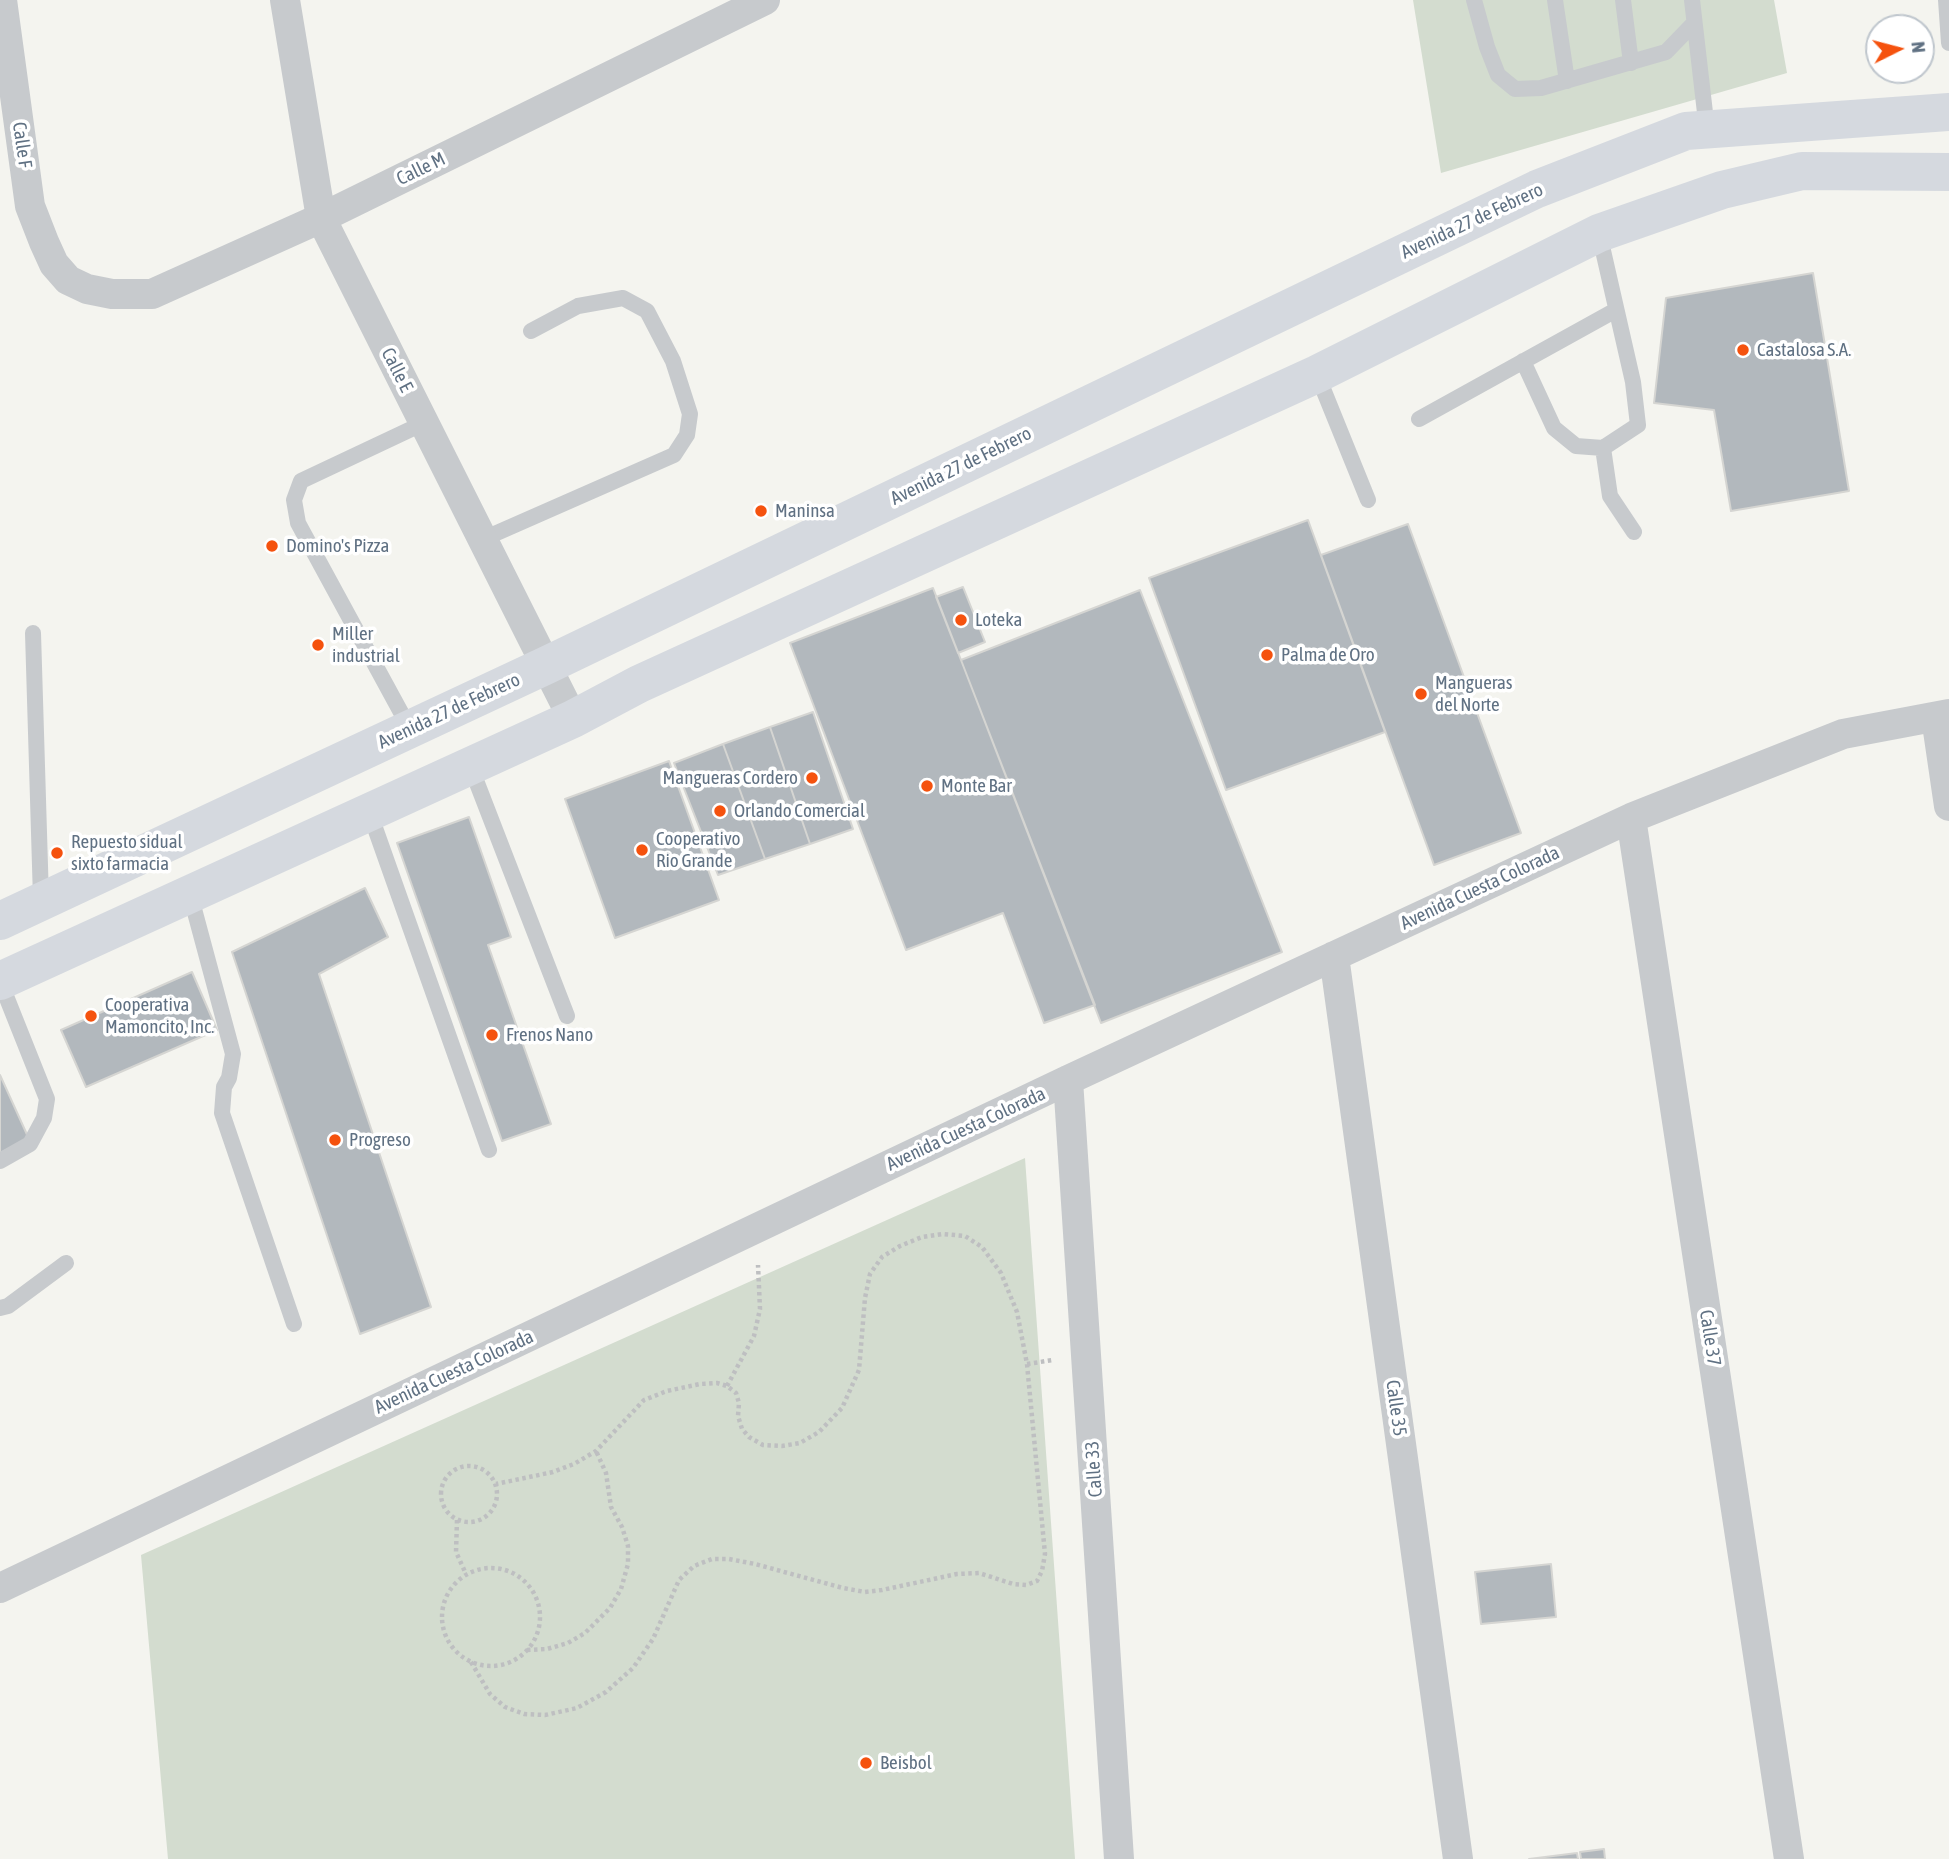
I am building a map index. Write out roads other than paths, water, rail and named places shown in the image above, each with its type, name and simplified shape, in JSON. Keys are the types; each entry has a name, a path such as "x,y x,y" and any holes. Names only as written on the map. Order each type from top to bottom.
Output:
{"main road":[{"name":"Avenida 27 de Febrero","path":"0,921 547,665 1538,189 1686,131 1949,112"},
{"path":"0,981 573,719 651,678 1317,374 1599,233 1722,190 1802,171 1949,172"}],"street":[{"name":"Calle F","path":"2,0 30,206 54,264 68,280"},
{"name":"Calle E","path":"285,0 321,218 573,719"},
{"name":"Calle M","path":"68,280 87,289 112,294 152,294 321,218 765,0"},
{"path":"1942,715 1949,806"},
{"name":"Avenida Cuesta Colorada","path":"0,1588 1068,1080 1631,818 1843,734 1942,715"},
{"name":"Calle 37","path":"1631,818 1789,1859"},
{"name":"Calle 35","path":"1334,956 1458,1859"},
{"name":"Calle 33","path":"1068,1080 1119,1859"}],"lane":[{"path":"1474,0 1498,75 1515,89 1541,88 1666,52 1694,23"},
{"path":"1555,0 1567,81"},
{"path":"1623,0 1631,63"},
{"path":"1692,0 1707,130"},
{"path":"1945,0 1949,43"},
{"path":"1522,361 1554,428 1576,446 1603,448 1638,425 1633,382 1599,233"},
{"path":"483,539 674,455 687,435 690,414 673,361 647,311 623,298 578,306 531,331"},
{"path":"1419,419 1616,310"},
{"path":"1317,374 1368,500"},
{"path":"410,729 298,523 294,500 301,481 424,424"},
{"path":"1603,448 1610,496 1634,532"},
{"path":"33,633 41,902"},
{"path":"470,765 567,1016"},
{"path":"369,811 489,1150"},
{"path":"190,894 233,1054 229,1078 224,1087 222,1113 294,1324"},
{"path":"0,981 47,1099 44,1118 30,1144 0,1161"},
{"path":"0,1308 8,1306 66,1263"}],"place":[{"name":"Castalosa S.A.","path":"1743,350"},
{"name":"Maninsa","path":"761,511"},
{"name":"Domino's Pizza","path":"272,546"},
{"name":"Loteka","path":"961,620"},
{"name":"Miller industrial","path":"318,645"},
{"name":"Palma de Oro","path":"1267,655"},
{"name":"Mangueras del Norte","path":"1421,694"},
{"name":"Mangueras Cordero","path":"812,778"},
{"name":"Monte Bar","path":"927,786"},
{"name":"Orlando Comercial","path":"720,811"},
{"name":"Cooperativo Rio Grande","path":"642,850"},
{"name":"Repuesto sidual sixto farmacia","path":"57,853"},
{"name":"Cooperativa Mamoncito, Inc.","path":"91,1016"},
{"name":"Frenos Nano","path":"492,1035"},
{"name":"Progreso","path":"335,1140"},
{"name":"Beisbol","path":"866,1763"}]}
